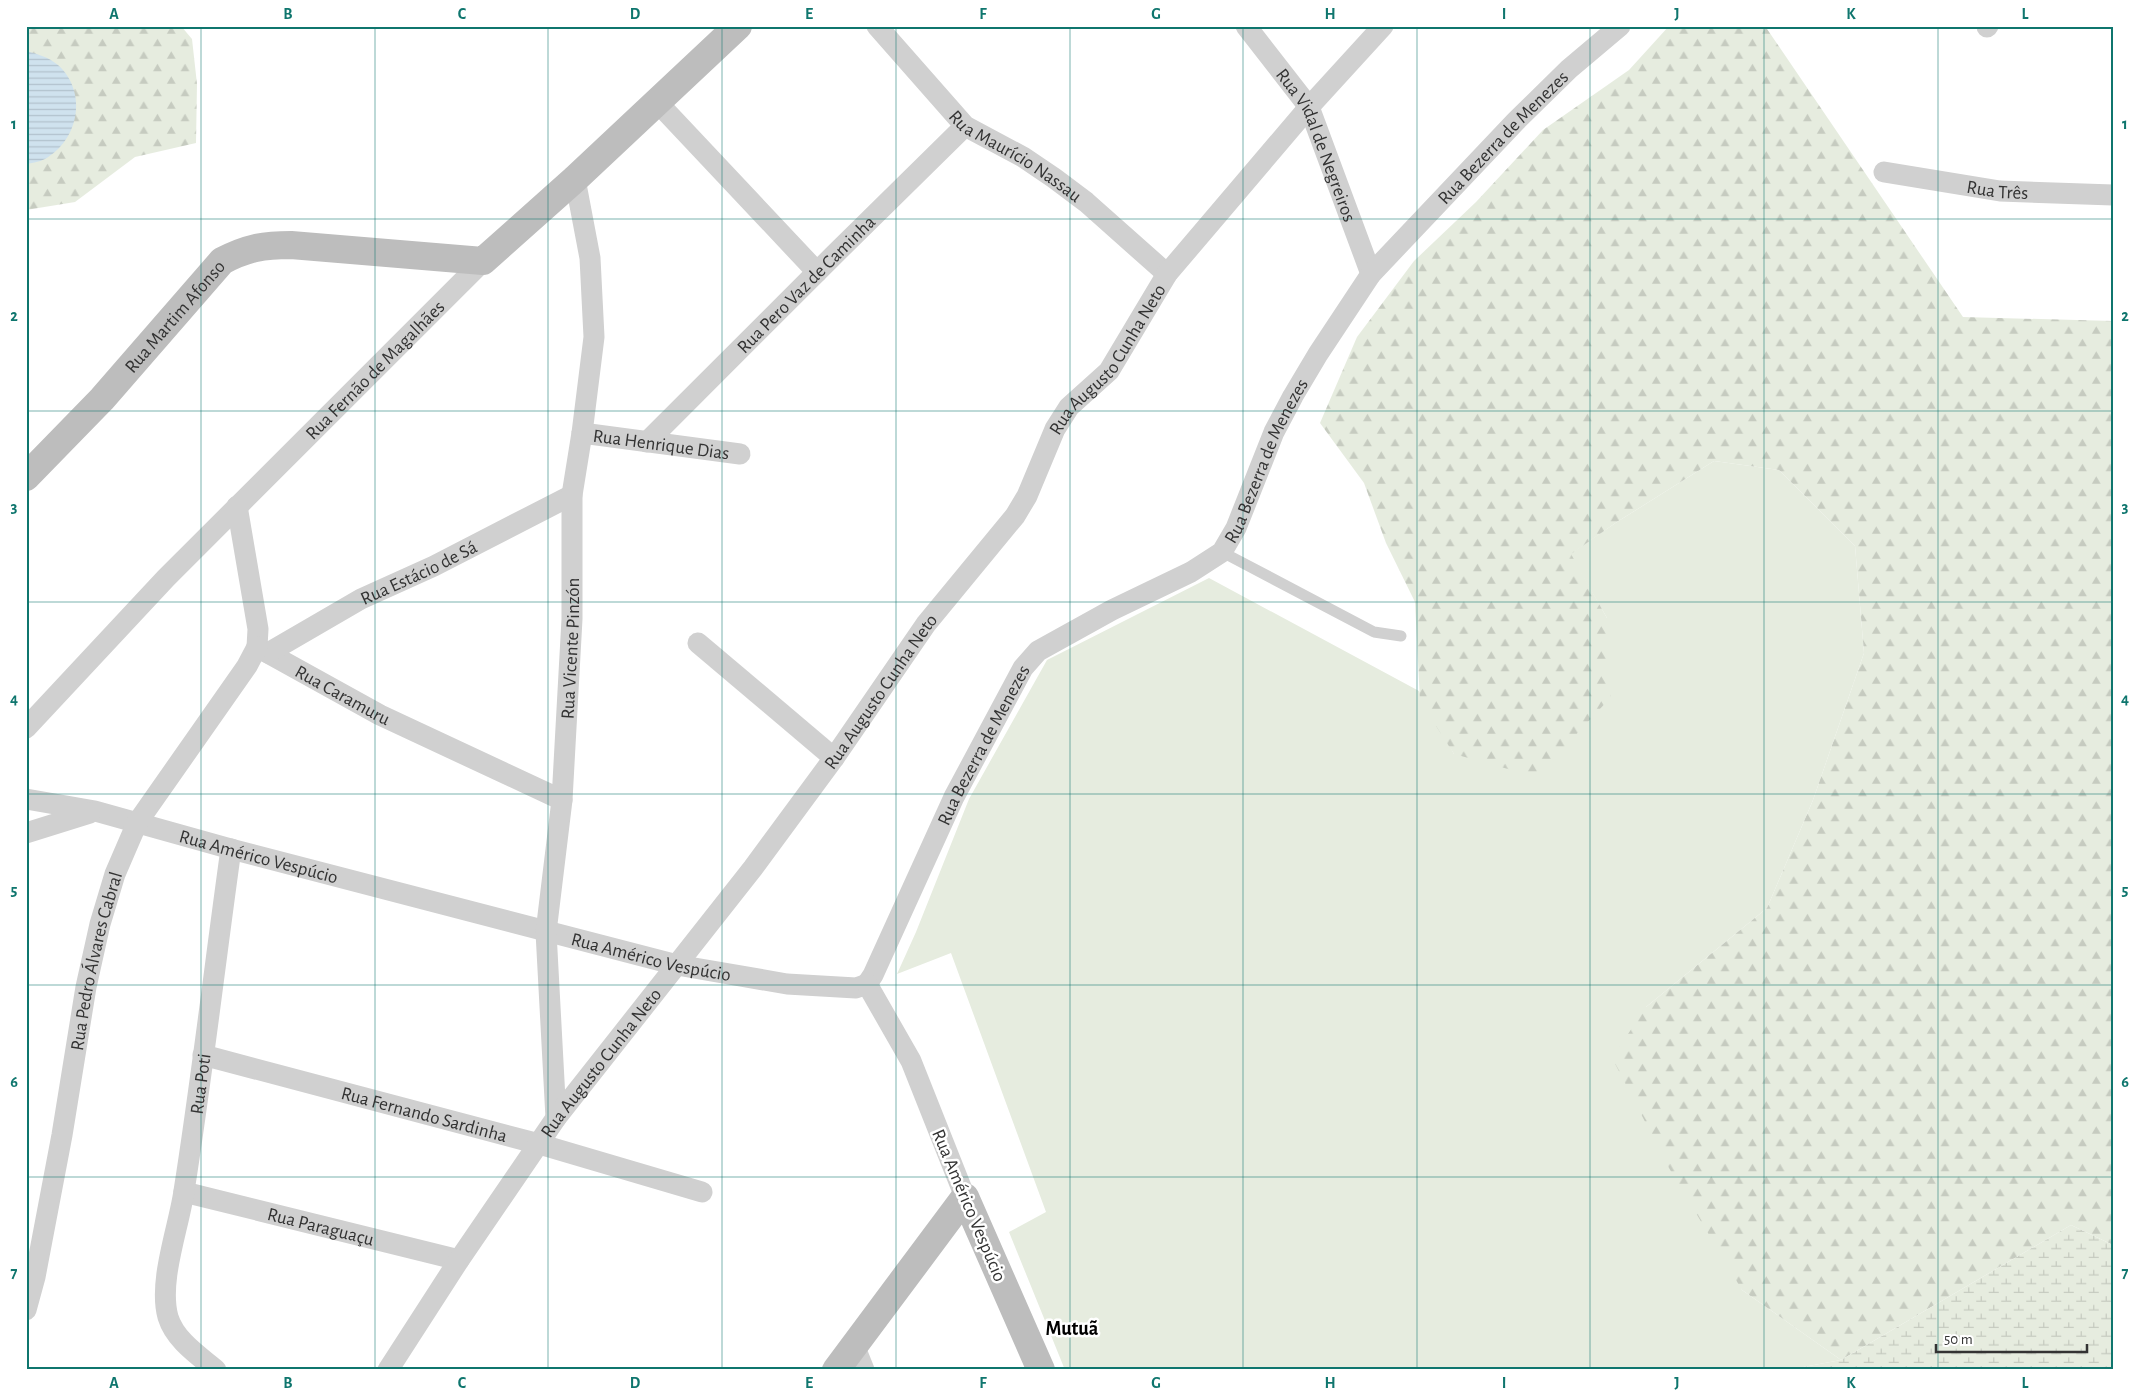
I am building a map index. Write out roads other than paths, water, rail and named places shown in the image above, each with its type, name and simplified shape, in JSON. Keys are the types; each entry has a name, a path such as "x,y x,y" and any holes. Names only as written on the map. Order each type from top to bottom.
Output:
{"street":[{"name":"Rua Fernão de Magalhães","path":"26,728 166,578 483,261 575,179 738,26"},
{"name":"Rua Maurício Nassau","path":"877,26 965,126 1023,157 1054,178 1086,202 1167,274"},
{"name":"Rua Vidal de Negreiros","path":"1246,26 1309,107 1371,274"},
{"name":"Rua Augusto Cunha Neto","path":"388,1370 459,1260 556,1118 753,868 834,758 926,624 1015,516 1027,496 1055,430 1069,407 1109,371 1167,274 1309,107 1383,26"},
{"name":"Rua Bezerra de Menezes","path":"867,984 873,975 954,797 1023,668 1038,651 1112,610 1191,572 1222,552 1236,528 1274,432 1289,403 1318,354 1371,274 1522,115 1569,69 1620,26"},
{"path":"658,102 817,272"},
{"name":"Rua Pero Vaz de Caminha","path":"647,442 965,126"},
{"name":"Rua Três","path":"1884,172 2000,191 2113,195"},
{"name":"Rua Vicente Pinzón","path":"556,1118 546,932 562,800 572,619 572,495 594,337 590,258 575,179"},
{"name":"Rua Martim Afonso","path":"26,477 102,399 222,260 242,250 264,245 291,245 483,261"},
{"name":"Rua Henrique Dias","path":"582,433 740,454"},
{"name":"Rua Estácio de Sá","path":"263,650 361,599 434,566 572,495"},
{"path":"237,506 263,650"},
{"path":"698,643 834,758"},
{"name":"Rua Caramuru","path":"263,650 380,715 562,800"},
{"name":"Rua Pedro Álvares Cabral","path":"26,1310 60,1144 86,987 115,874 137,823 247,666 263,650"},
{"name":"Rua Américo Vespúcio","path":"26,799 95,812 677,965 787,984 856,988 867,984 911,1061 966,1197 1041,1370"},
{"path":"26,833 95,812"},
{"name":"Rua Poti","path":"216,1370 185,1344 169,1318 165,1288 184,1192 231,849"},
{"name":"Rua Fernando Sardinha","path":"203,1055 539,1144 702,1192"},
{"name":"Rua Paraguaçu","path":"184,1192 459,1260"},
{"path":"836,1370 859,1358 966,1197"}],"lane":[{"path":"1222,552 1374,632 1401,636"}],"water":[{"path":"26,51 50,60 58,65 67,76 73,88 76,115 66,140 57,151 38,162 26,164"}],"district":[{"name":"Mutuã","path":"1072,1328"}]}
